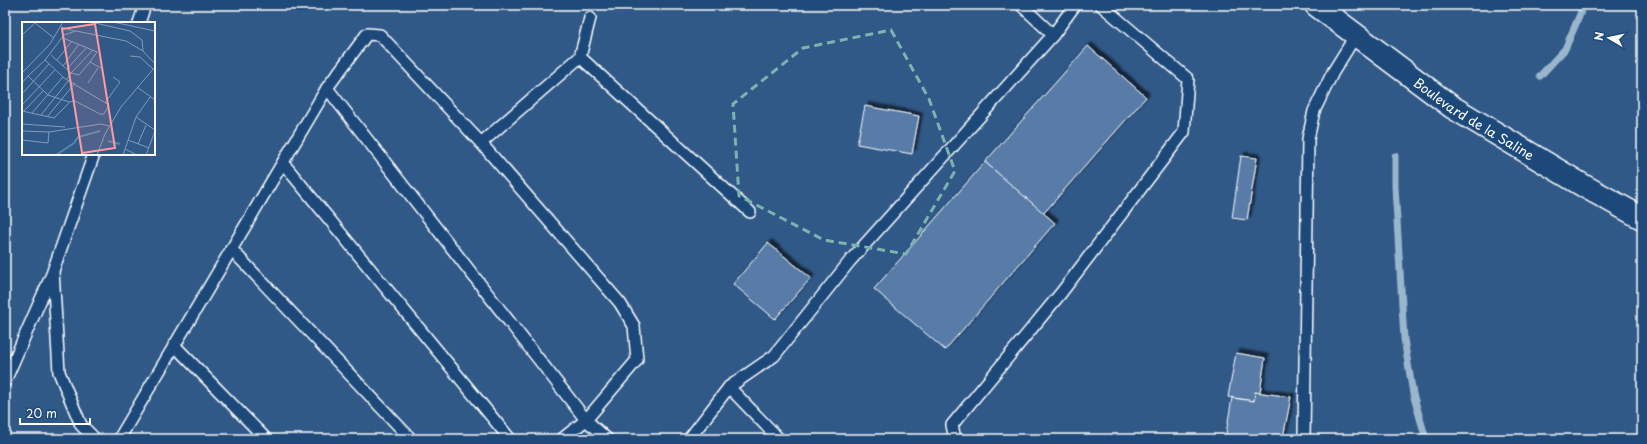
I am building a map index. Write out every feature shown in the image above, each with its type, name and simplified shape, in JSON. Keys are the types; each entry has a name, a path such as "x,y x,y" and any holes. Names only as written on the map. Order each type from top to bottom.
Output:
{"main road":[{"name":"Boulevard de la Saline","path":"1316,5 1452,107 1584,186 1642,218"}],"lane":[{"path":"139,22 145,5"},
{"path":"1021,5 1053,35"},
{"path":"689,439 729,387 774,356 850,262 1053,35 1075,5"},
{"path":"954,439 952,424 1061,293 1184,132 1188,79 1101,5"},
{"path":"481,143 580,57 590,18"},
{"path":"119,439 327,88 367,34 380,35 481,143 620,303 634,326 637,360 586,420 562,439"},
{"path":"1304,439 1308,139 1314,111 1333,72 1356,35"},
{"path":"580,57 750,212"},
{"path":"327,88 586,420 607,439"},
{"path":"5,381 53,271 94,155"},
{"path":"283,163 510,439"},
{"path":"232,250 411,439"},
{"path":"53,271 59,372 81,425 95,439"},
{"path":"174,345 266,439"},
{"path":"729,387 779,439"}],"highlighted area":[{"path":"891,30 929,99 955,171 906,254 824,240 739,196 733,104 803,48"}],"building":[{"path":"1088,46 1146,97 1043,214 985,162"},
{"path":"865,106 919,116 912,154 857,144"},
{"path":"1241,156 1257,158 1247,220 1232,218"},
{"path":"985,162 1055,223 945,350 874,289"},
{"path":"768,243 811,278 775,319 733,284"},
{"path":"1236,353 1265,358 1260,393 1255,392 1254,401 1228,397"},
{"path":"1255,392 1291,397 1283,438 1225,439 1232,398 1254,401"}],"waterway":[{"path":"1540,76 1565,49 1584,5"},
{"path":"1395,156 1395,186 1404,339 1413,394 1426,439"}]}
